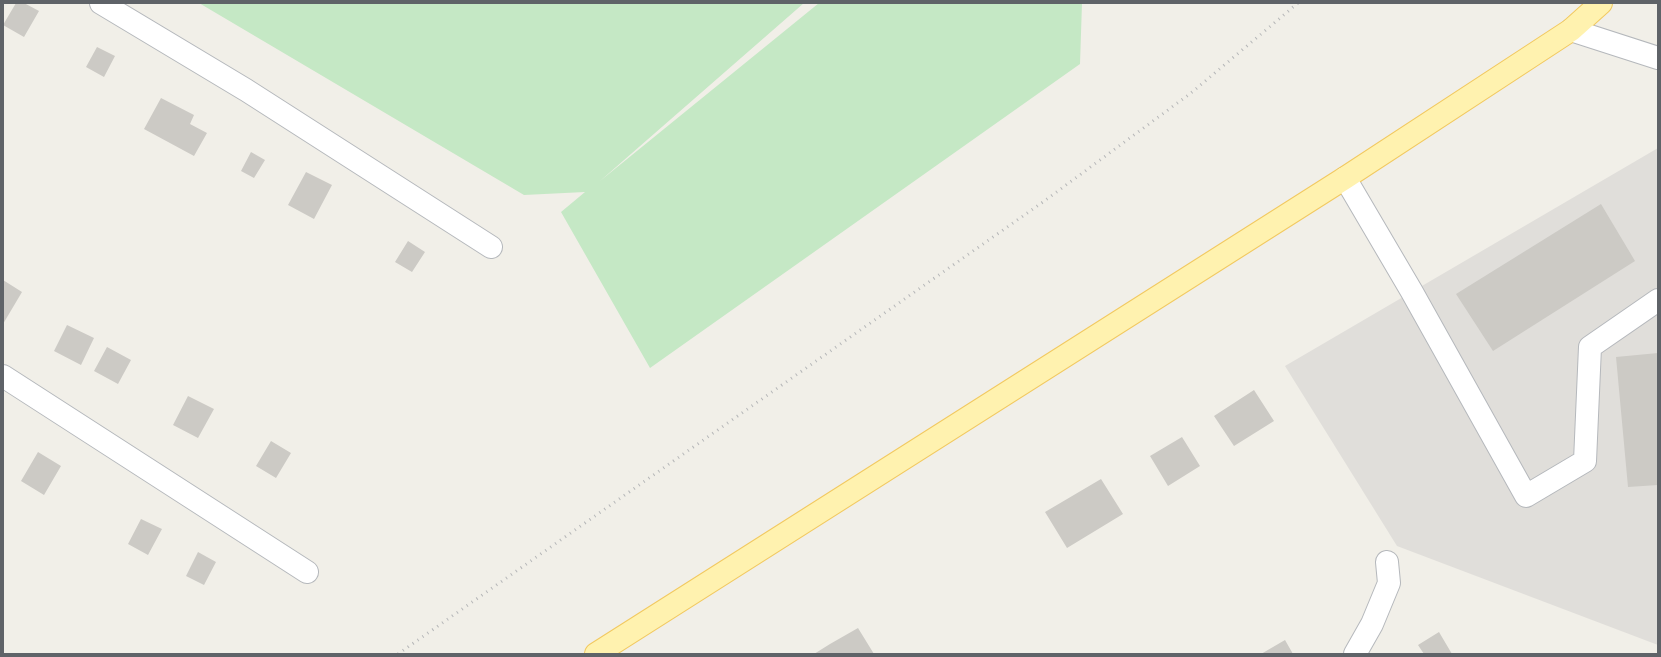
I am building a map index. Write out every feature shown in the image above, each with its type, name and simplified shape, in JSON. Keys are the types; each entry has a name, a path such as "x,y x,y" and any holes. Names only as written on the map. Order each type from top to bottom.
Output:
{"main road":[{"path":"596,654 1344,178 1571,30 1601,3"}],"street":[{"path":"101,3 246,90 491,247"},
{"path":"1571,30 1658,58"},
{"path":"1344,178 1412,292 1526,496 1585,461 1590,347 1658,300"},
{"path":"3,376 307,572"},
{"path":"1356,654 1372,624 1389,583 1387,562"}],"shaded area":[{"path":"1658,148 1658,645 1397,546 1285,366"}],"green space":[{"path":"199,3 804,3 600,181 819,3 1082,3 1080,64 650,368 561,212 585,192 524,195"}],"building":[{"path":"16,3 24,3 39,11 24,37 3,25"},
{"path":"97,47 115,56 104,77 86,67"},
{"path":"161,98 194,115 190,124 207,133 194,156 144,129"},
{"path":"251,152 265,160 254,178 241,171"},
{"path":"306,172 332,185 314,219 288,205"},
{"path":"1601,204 1635,261 1493,351 1456,294"},
{"path":"408,241 425,252 412,272 395,262"},
{"path":"3,280 22,292 3,324"},
{"path":"67,325 94,338 81,365 54,351"},
{"path":"107,347 131,360 118,384 94,371"},
{"path":"1658,353 1658,485 1628,487 1616,357"},
{"path":"1254,390 1274,421 1234,446 1214,416"},
{"path":"188,396 214,409 198,438 173,425"},
{"path":"1182,437 1200,466 1168,486 1150,456"},
{"path":"271,441 291,453 276,478 256,466"},
{"path":"38,452 61,466 44,495 21,481"},
{"path":"1101,479 1123,514 1067,548 1045,512"},
{"path":"141,519 162,529 148,555 128,544"},
{"path":"198,552 216,562 204,585 186,576"},
{"path":"858,628 874,654 814,654 830,644"},
{"path":"1439,632 1452,654 1424,654 1418,645"},
{"path":"1285,640 1293,654 1261,654"}],"railway":[{"path":"398,654 1043,202 1191,93 1298,3"}]}
